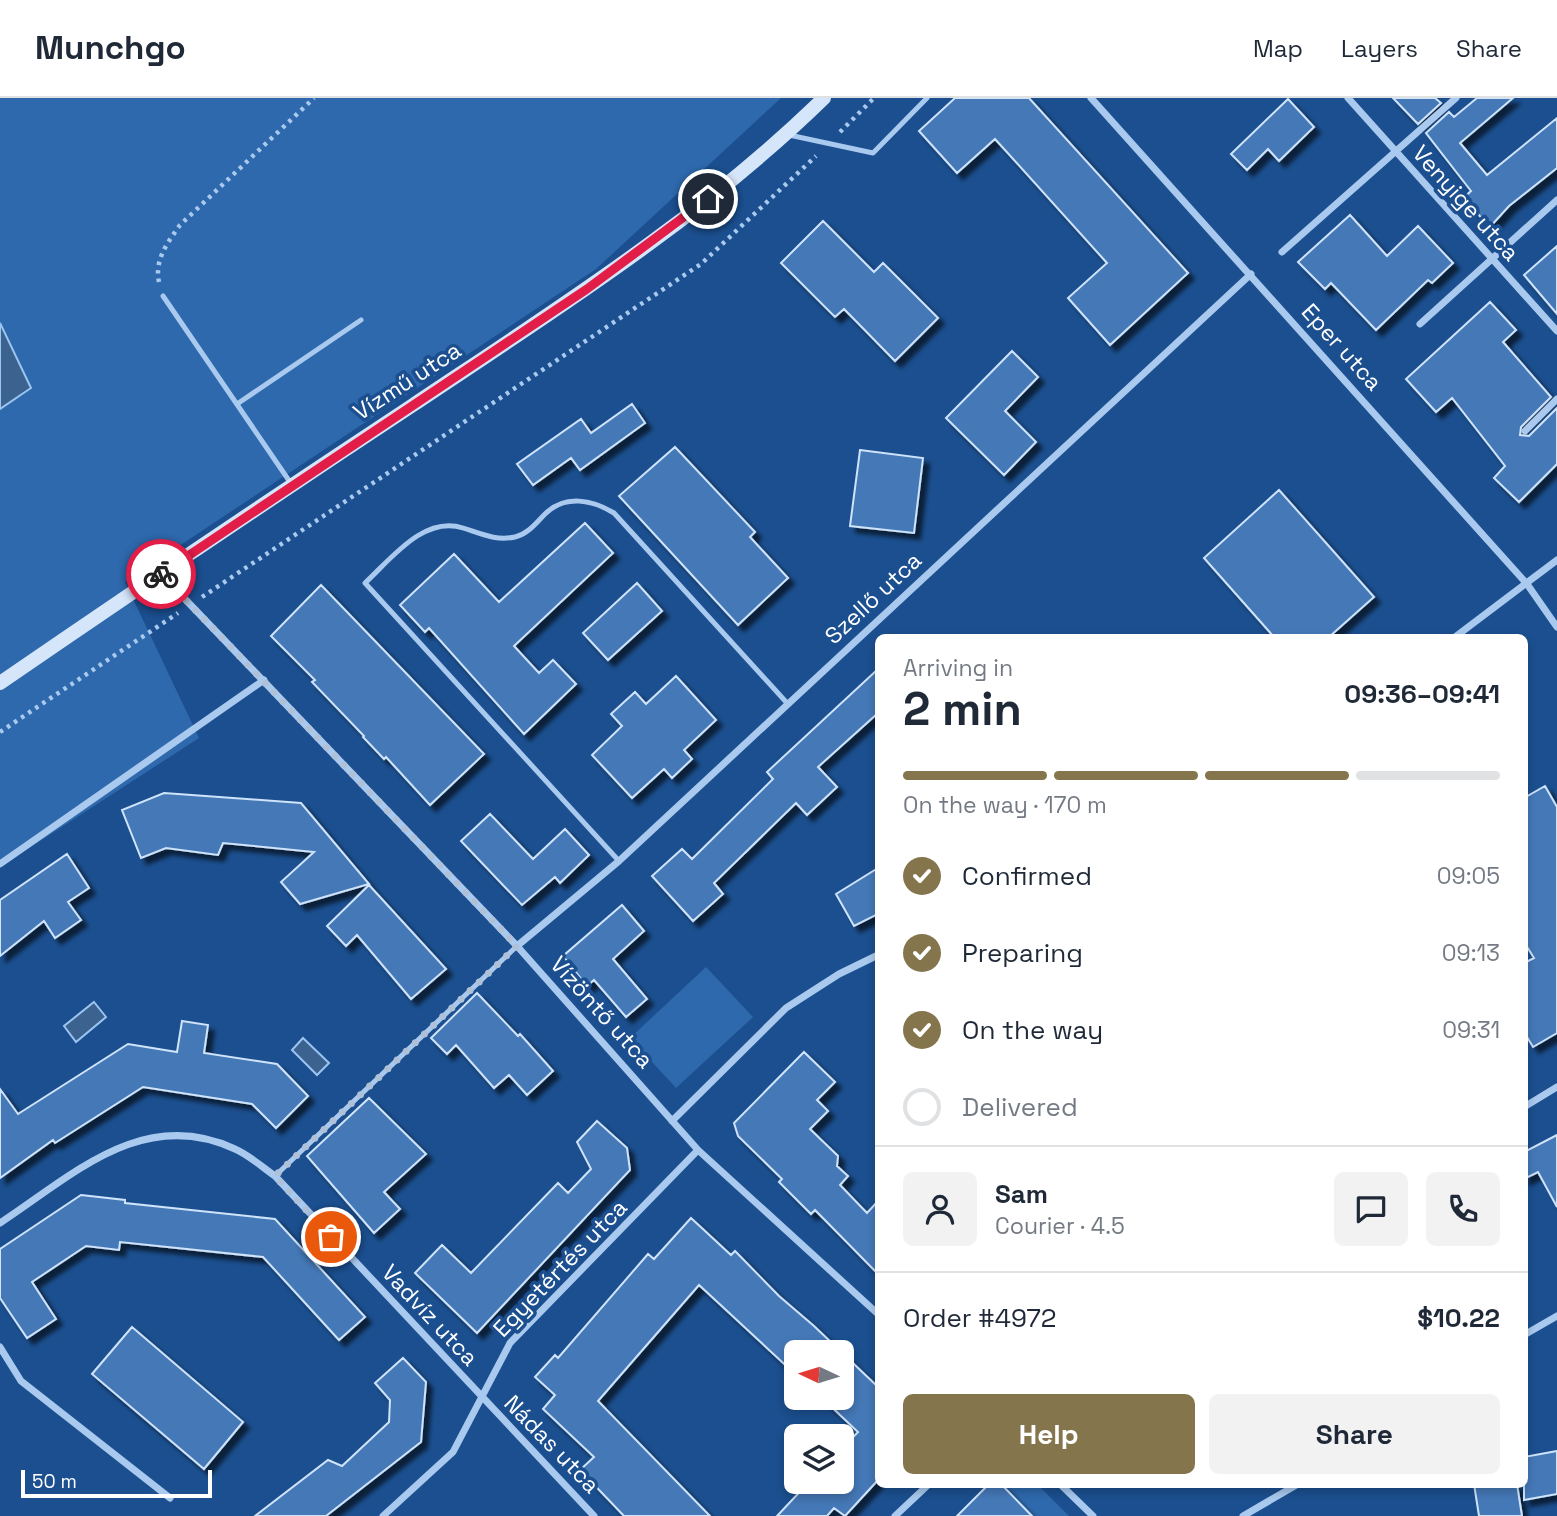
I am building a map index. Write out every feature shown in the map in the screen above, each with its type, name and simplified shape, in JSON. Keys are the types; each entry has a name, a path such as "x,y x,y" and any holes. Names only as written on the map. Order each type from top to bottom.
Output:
{"main road":[{"name":"Vízmű utca","path":"0,682 587,289 786,135 824,98"}],"street":[{"name":"Eper utca","path":"1091,98 1527,584 1557,627"},
{"name":"Venyige utca","path":"1348,98 1557,331"},
{"path":"1282,252 1456,98"},
{"path":"1420,324 1557,200"},
{"name":"Szellő utca","path":"517,946 618,861 1251,274"},
{"path":"1525,431 1557,399"},
{"path":"1459,634 1557,560"},
{"name":"Vízöntő utca","path":"161,573 517,946 698,1150 875,1311"},
{"path":"0,864 264,680"},
{"path":"672,1121 786,1008 839,974 875,957"},
{"path":"1528,1105 1557,1087"},
{"name":"Vadvíz utca","path":"0,1223 115,1147 156,1136 197,1136 237,1149 275,1176 481,1399"},
{"name":"Egyetértés utca","path":"383,1516 453,1452 510,1343 698,1150"},
{"path":"1528,1333 1557,1316"},
{"path":"0,1347 21,1381 170,1498"},
{"name":"Nádas utca","path":"481,1399 594,1516"},
{"path":"895,1516 925,1488"},
{"path":"1064,1488 1093,1516"},
{"path":"1243,1516 1291,1488"}],"lane":[{"path":"786,135 873,153 927,98"},
{"path":"163,296 292,485"},
{"path":"237,404 361,320"},
{"path":"618,861 365,583 416,537 429,529 452,525 485,537 513,537 524,534 558,505 584,500 600,504 614,513 787,703"},
{"path":"275,1176 517,946"}],"path":[{"path":"163,296 158,278 159,264 164,248 180,225 314,98"},
{"path":"0,732 701,264 874,98"}],"shaded area":[{"path":"0,98 781,98 596,269 125,582 199,738 0,867 0,409 31,388 0,323"},
{"path":"0,323 31,388 0,409"},
{"path":"706,967 753,1017 676,1088 630,1038"},
{"path":"94,1002 106,1017 76,1042 64,1026"},
{"path":"303,1038 329,1063 317,1075 292,1050"},
{"path":"1007,1488 1041,1488 1069,1516 1028,1516"}],"building":[{"path":"955,98 1029,98 1188,273 1110,345 1068,298 1107,263 995,139 957,173 919,131"},
{"path":"1393,98 1435,98 1441,103 1418,124"},
{"path":"1477,98 1513,98 1460,143 1487,175 1557,118 1557,168 1509,206 1490,227 1463,198 1471,191 1426,133 1449,112 1454,117"},
{"path":"1288,99 1314,127 1279,161 1268,149 1247,170 1231,154"},
{"path":"1350,215 1387,256 1418,226 1453,263 1432,283 1428,280 1376,330 1331,283 1325,289 1298,262"},
{"path":"823,221 874,272 883,263 938,318 895,361 844,309 835,317 781,263"},
{"path":"1557,246 1557,314 1524,275"},
{"path":"1490,302 1516,330 1503,342 1551,397 1521,427 1520,435 1529,436 1557,408 1557,464 1519,502 1494,478 1505,466 1452,398 1436,412 1406,379"},
{"path":"1012,351 1038,377 1005,411 1036,442 1004,475 946,418"},
{"path":"632,404 645,423 580,470 571,458 533,485 517,464 581,419 591,433"},
{"path":"675,447 755,532 750,537 788,578 738,625 619,496"},
{"path":"860,450 923,458 914,533 850,526"},
{"path":"1279,490 1374,597 1332,634 1271,634 1204,558"},
{"path":"585,523 613,553 514,646 539,673 553,660 576,684 524,734 429,628 425,632 400,605 454,554 499,602"},
{"path":"637,583 662,611 608,660 583,633"},
{"path":"321,585 484,754 430,805 386,757 384,759 363,737 312,682 315,680 271,636"},
{"path":"875,672 875,716 818,767 837,787 807,815 796,803 714,883 723,894 693,921 652,876 682,849 692,859 773,779 767,772"},
{"path":"676,676 716,720 684,750 692,759 672,778 664,769 632,798 592,755 622,726 611,714 635,692 646,704"},
{"path":"1545,786 1557,807 1557,1033 1533,1047 1528,1039 1528,961 1534,958 1528,948 1528,796"},
{"path":"164,793 301,803 369,884 300,904 281,882 314,852 223,843 218,855 166,848 141,858 122,810"},
{"path":"490,814 533,859 565,829 589,855 560,883 555,877 522,905 461,841"},
{"path":"67,854 89,888 68,902 81,920 55,938 44,921 0,956 0,900"},
{"path":"875,870 875,916 854,926 836,894"},
{"path":"369,885 446,969 411,999 357,935 346,946 327,926"},
{"path":"622,905 644,931 613,959 647,999 626,1017 594,980 587,986 563,956"},
{"path":"477,993 518,1036 520,1034 553,1071 527,1095 509,1075 494,1088 456,1045 447,1054 431,1038"},
{"path":"182,1021 208,1025 204,1053 277,1064 308,1096 276,1128 252,1104 143,1087 55,1143 53,1140 0,1178 0,1089 18,1114 128,1044 177,1052"},
{"path":"804,1052 835,1082 817,1100 828,1111 810,1129 838,1156 837,1166 848,1176 840,1185 867,1213 875,1204 875,1271 815,1210 811,1214 779,1182 782,1179 738,1136 734,1123"},
{"path":"369,1098 426,1154 384,1192 400,1209 374,1233 307,1156"},
{"path":"597,1121 627,1148 630,1170 477,1333 415,1273 442,1245 471,1273 558,1183 568,1193 591,1169 577,1142"},
{"path":"1557,1135 1557,1207 1538,1172 1528,1177 1528,1150"},
{"path":"81,1195 125,1200 125,1203 275,1219 365,1317 339,1340 263,1257 120,1242 119,1250 86,1246 32,1282 56,1319 27,1338 0,1298 0,1249"},
{"path":"691,1218 731,1255 735,1251 779,1296 829,1340 784,1340 784,1364 699,1285 598,1401 710,1516 624,1516 580,1470 594,1457 543,1409 555,1395 535,1377 555,1355 558,1358 648,1254 654,1259"},
{"path":"132,1327 243,1422 204,1469 92,1374"},
{"path":"403,1358 426,1382 421,1442 326,1516 255,1516 328,1460 342,1466 389,1422 390,1400 375,1383"},
{"path":"854,1364 875,1384 875,1483 845,1516 834,1508 827,1516 777,1516 798,1494 854,1494 854,1436 858,1432 854,1424 850,1424 835,1410 854,1410"},
{"path":"1557,1451 1557,1494 1524,1500 1524,1488 1528,1488 1528,1456"},
{"path":"985,1488 1005,1488 1032,1516 957,1516"},
{"path":"1475,1488 1518,1488 1522,1516 1479,1516"}],"way so far":[{"path":"161,574 517,946 275,1176 331,1237"}],"route":[{"path":"161,574 587,289 708,199"}]}
